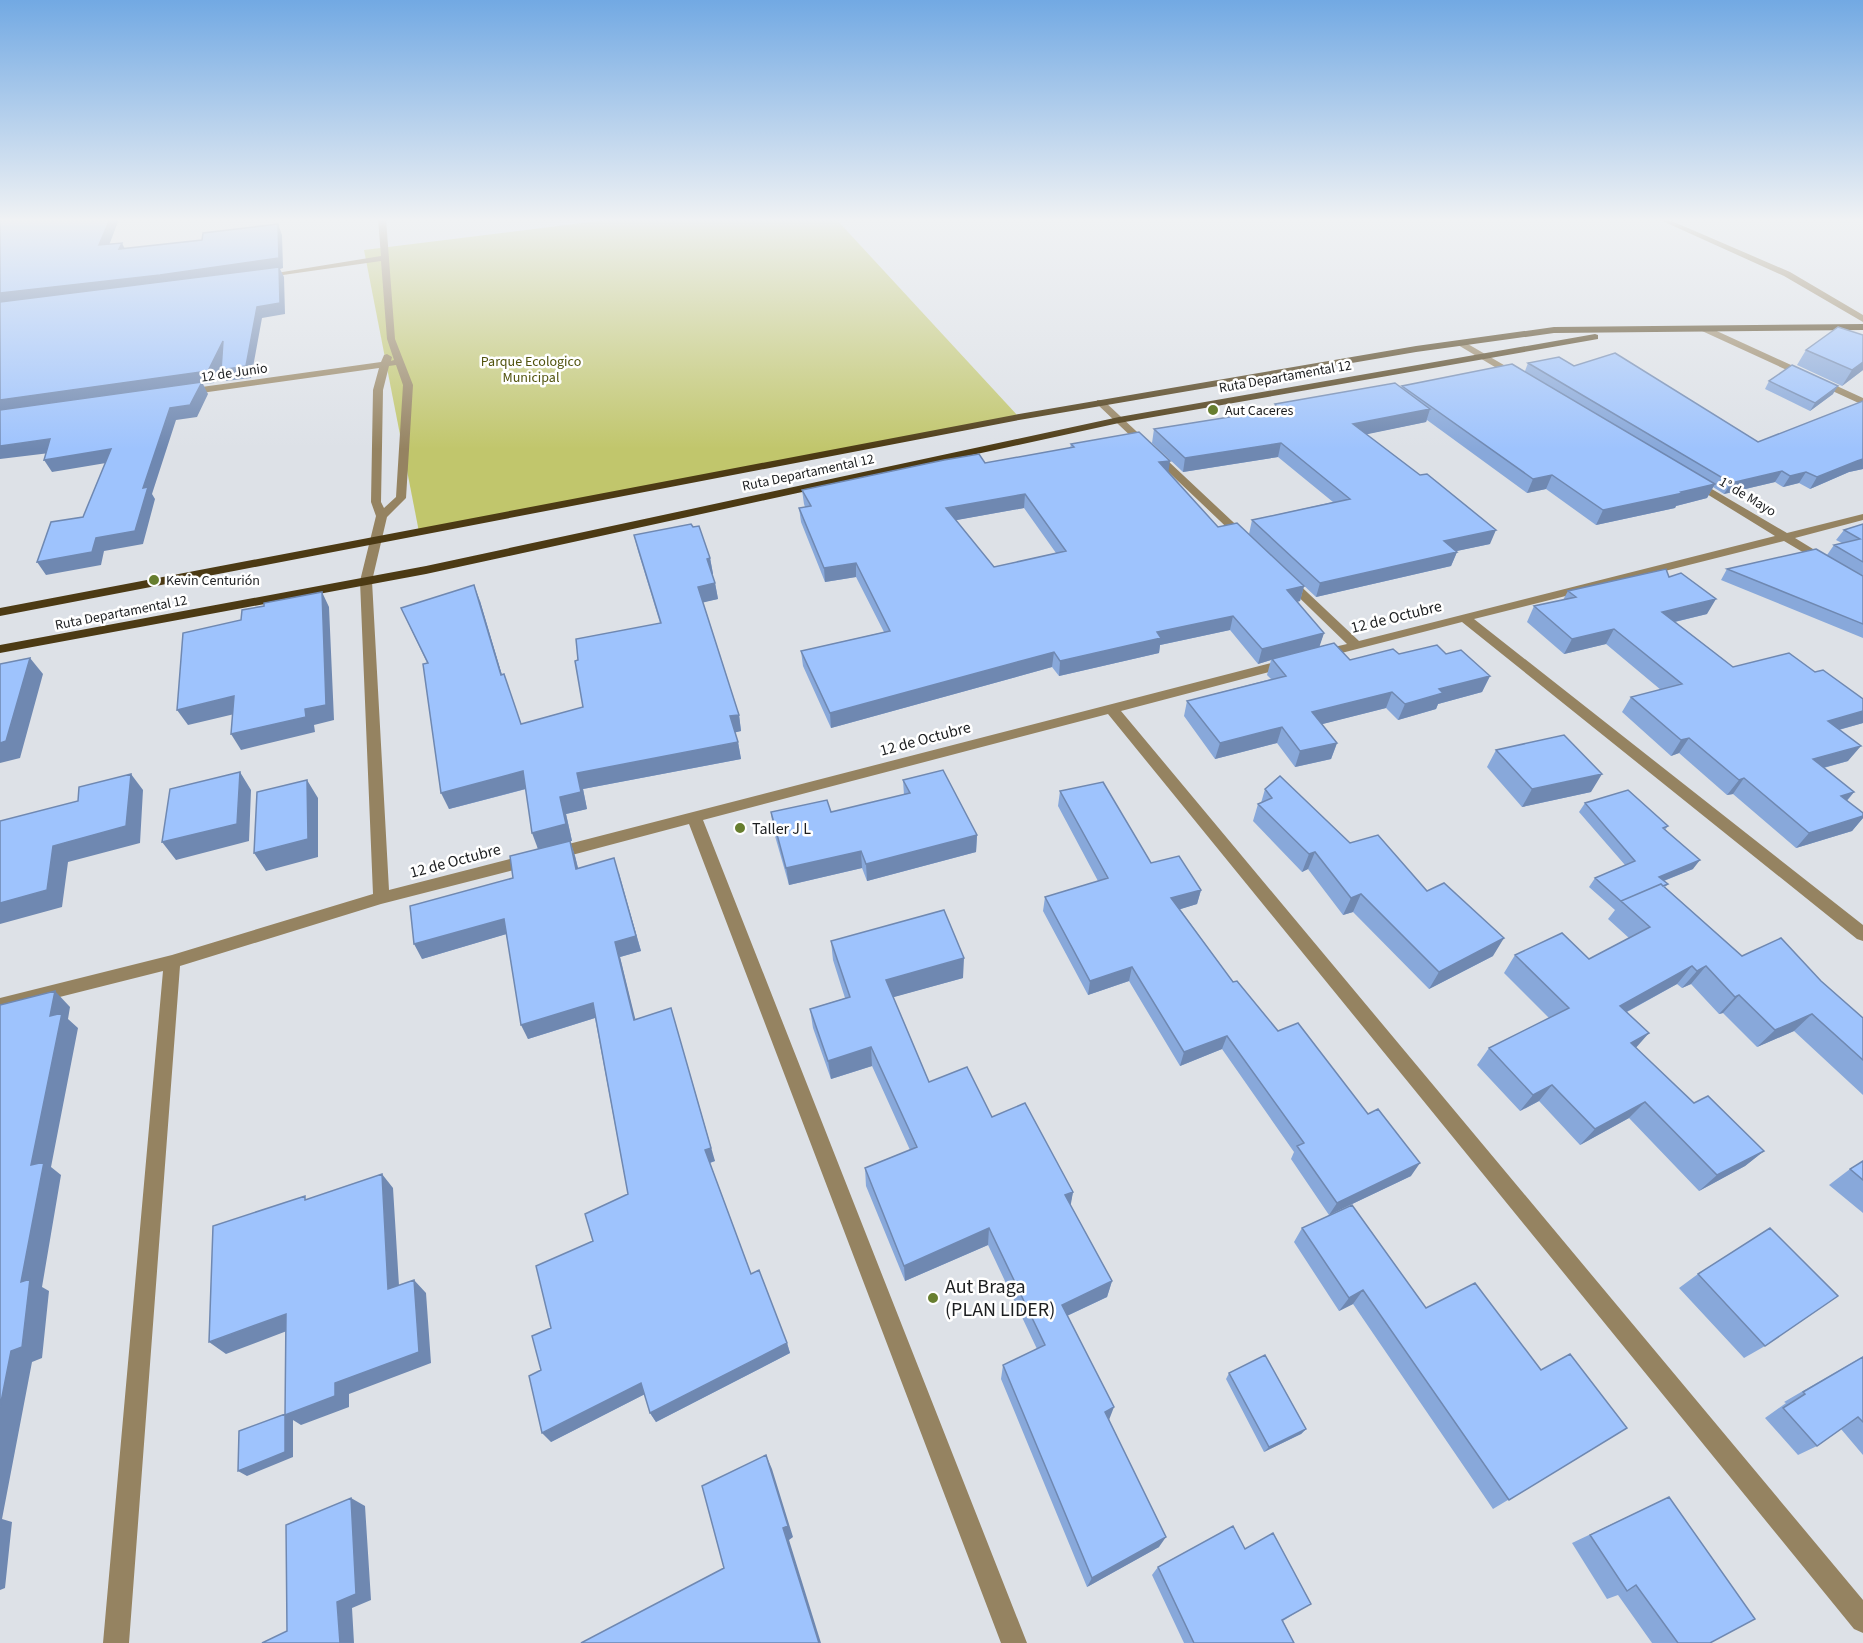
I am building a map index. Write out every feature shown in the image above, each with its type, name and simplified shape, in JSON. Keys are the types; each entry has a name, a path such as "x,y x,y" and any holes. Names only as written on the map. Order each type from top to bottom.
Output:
{"main road":[{"name":"Ruta Departamental 12","path":"0,612 1100,402 1461,343 1554,330 1863,327"},
{"name":"Ruta Departamental 12","path":"0,649 366,581 1119,420 1624,331"}],"street":[{"path":"381,898 366,581 382,516 401,498 408,385 391,339 388,296"},
{"path":"1824,296 1863,319"},
{"path":"1705,328 1863,402"},
{"path":"1823,328 1844,338"},
{"path":"382,516 376,502 378,390 391,339"},
{"path":"1461,343 1526,381"},
{"name":"12 de Junio","path":"175,394 400,362"},
{"path":"1100,402 1254,549"},
{"name":"1° de Mayo","path":"1687,477 1835,567"},
{"name":"12 de Octubre","path":"0,1005 172,962 381,898 1463,617 1863,517"},
{"path":"1280,573 1356,645"},
{"path":"1463,617 1863,934"},
{"path":"1111,708 1863,1620"},
{"path":"694,817 1014,1643"},
{"path":"116,1643 172,962"}],"green space":[{"name":"Parque Ecologico Municipal","path":"373,296 907,296 1019,417 419,532"}],"building":[{"path":"50,296 280,296 280,303 257,307 246,366 221,370 223,341 208,371 0,400 0,302"},
{"path":"1838,327 1863,335 1863,362 1852,370 1806,350"},
{"path":"1615,353 1758,442 1863,401 1863,459 1817,477 1806,472 1790,476 1782,471 1731,483 1528,363 1559,357 1574,366"},
{"path":"1512,364 1715,484 1603,510 1552,475 1533,479 1402,386"},
{"path":"1792,365 1838,386 1815,403 1769,381"},
{"path":"202,382 190,405 170,408 143,488 148,487 135,531 96,538 92,552 37,562 51,522 83,517 111,449 44,460 50,439 0,446 0,410"},
{"path":"1395,383 1430,409 1353,424 1420,475 1427,474 1496,530 1444,541 1457,552 1320,583 1252,520 1350,499 1281,443 1185,458 1154,429 1280,409 1275,404"},
{"path":"1139,432 1170,461 1159,462 1218,527 1237,523 1304,586 1287,590 1324,633 1262,649 1233,616 1157,632 1161,638 1060,661 1054,652 830,713 801,651 890,631 856,563 824,568 799,508 811,506 802,490 979,454 985,463 1074,447 1071,444","holes":["1025,494 1066,551 994,567 946,508"]},
{"path":"691,524 693,527 699,526 710,558 707,559 715,583 698,587 739,715 730,716 738,742 577,773 581,792 560,797 566,824 532,833 523,771 441,793 423,664 428,663 401,608 474,585 501,675 504,674 521,724 583,707 575,661 578,660 576,639 661,623 634,535"},
{"path":"1863,524 1863,562 1834,545 1860,539 1844,530"},
{"path":"1816,549 1863,576 1863,624 1727,569"},
{"path":"1666,569 1669,577 1681,573 1716,599 1662,612 1733,667 1789,653 1815,672 1823,670 1863,699 1863,711 1828,721 1861,746 1813,759 1854,792 1841,796 1863,813 1863,816 1809,833 1744,778 1739,780 1689,738 1681,740 1631,697 1682,684 1614,629 1572,639 1534,606 1576,597 1568,591"},
{"path":"322,592 326,705 305,709 306,717 231,734 234,696 177,710 183,633 241,620 242,610 264,606 264,603"},
{"path":"1334,643 1350,660 1393,649 1399,654 1437,645 1446,654 1461,650 1490,676 1439,689 1443,693 1405,704 1392,692 1312,712 1337,743 1300,751 1282,727 1220,743 1187,701 1286,676 1272,659"},
{"path":"30,658 6,741 0,743 0,664"},
{"path":"1564,735 1602,774 1532,789 1496,750"},
{"path":"943,770 977,835 866,864 861,851 786,868 771,812 827,800 831,812 910,793 903,780"},
{"path":"240,772 237,824 162,842 170,789"},
{"path":"131,774 126,826 53,846 47,890 0,903 0,821 78,801 79,787"},
{"path":"1280,776 1350,843 1378,835 1427,891 1444,883 1504,938 1439,972 1361,894 1351,898 1315,852 1309,854 1258,804 1272,798 1265,789"},
{"path":"307,780 308,839 254,853 257,792"},
{"path":"1103,782 1151,863 1179,856 1201,890 1171,898 1233,982 1237,981 1278,1031 1298,1023 1368,1114 1378,1109 1420,1163 1337,1203 1297,1146 1304,1143 1227,1036 1184,1052 1132,967 1090,981 1045,897 1108,878 1060,791"},
{"path":"1628,790 1668,826 1663,828 1700,860 1659,877 1668,884 1663,886 1661,884 1621,901 1623,903 1595,878 1635,861 1585,803"},
{"path":"570,841 576,869 614,858 636,936 615,942 634,1020 671,1008 711,1148 705,1150 751,1274 759,1270 787,1343 650,1413 641,1383 542,1433 529,1376 541,1370 532,1336 551,1328 536,1266 593,1241 585,1214 628,1194 593,1003 521,1025 504,919 414,944 410,906 513,878 510,856"},
{"path":"1661,884 1742,956 1781,938 1821,981 1863,1018 1863,1060 1812,1014 1775,1030 1739,995 1735,997 1706,966 1697,971 1692,966 1620,1006 1649,1033 1631,1043 1694,1103 1708,1096 1764,1151 1717,1175 1645,1102 1595,1129 1552,1085 1533,1095 1489,1048 1569,1008 1515,955 1562,933 1589,959 1650,927 1621,901"},
{"path":"944,910 964,958 886,980 929,1082 967,1067 992,1117 1025,1103 1073,1192 1065,1195 1112,1281 1062,1305 1114,1407 1105,1412 1166,1537 1092,1578 1003,1365 1045,1345 989,1228 904,1266 865,1168 917,1147 871,1047 828,1061 810,1009 850,997 831,941"},
{"path":"55,991 50,1016 62,1013 31,1165 44,1162 21,1282 30,1279 22,1347 11,1351 0,1407 0,1005"},
{"path":"1863,1161 1863,1180 1850,1169"},
{"path":"382,1174 388,1289 414,1280 419,1352 335,1383 335,1396 285,1415 286,1314 209,1342 213,1226 305,1196 305,1200"},
{"path":"1352,1205 1426,1308 1475,1283 1541,1370 1570,1354 1627,1428 1509,1500 1363,1290 1349,1298 1302,1228"},
{"path":"1770,1228 1838,1296 1765,1346 1698,1274"},
{"path":"1265,1355 1306,1429 1269,1447 1229,1373"},
{"path":"1863,1357 1863,1422 1858,1417 1817,1446 1783,1408 1805,1394 1803,1392"},
{"path":"285,1414 285,1452 238,1471 239,1431"},
{"path":"766,1455 788,1526 783,1528 819,1643 581,1643 724,1568 702,1486"},
{"path":"1669,1497 1755,1619 1710,1643 1678,1643 1636,1585 1627,1591 1590,1535"},
{"path":"351,1498 356,1594 337,1602 340,1643 262,1643 287,1631 286,1525"},
{"path":"1233,1526 1245,1549 1273,1533 1311,1604 1282,1620 1294,1643 1194,1643 1158,1567"}],"place":[{"name":"Aut Caceres","path":"1213,410"},
{"name":"Kevin Centurión","path":"154,580"},
{"name":"Taller J L","path":"740,828"},
{"name":"Aut Braga (PLAN LIDER)","path":"933,1298"}]}
